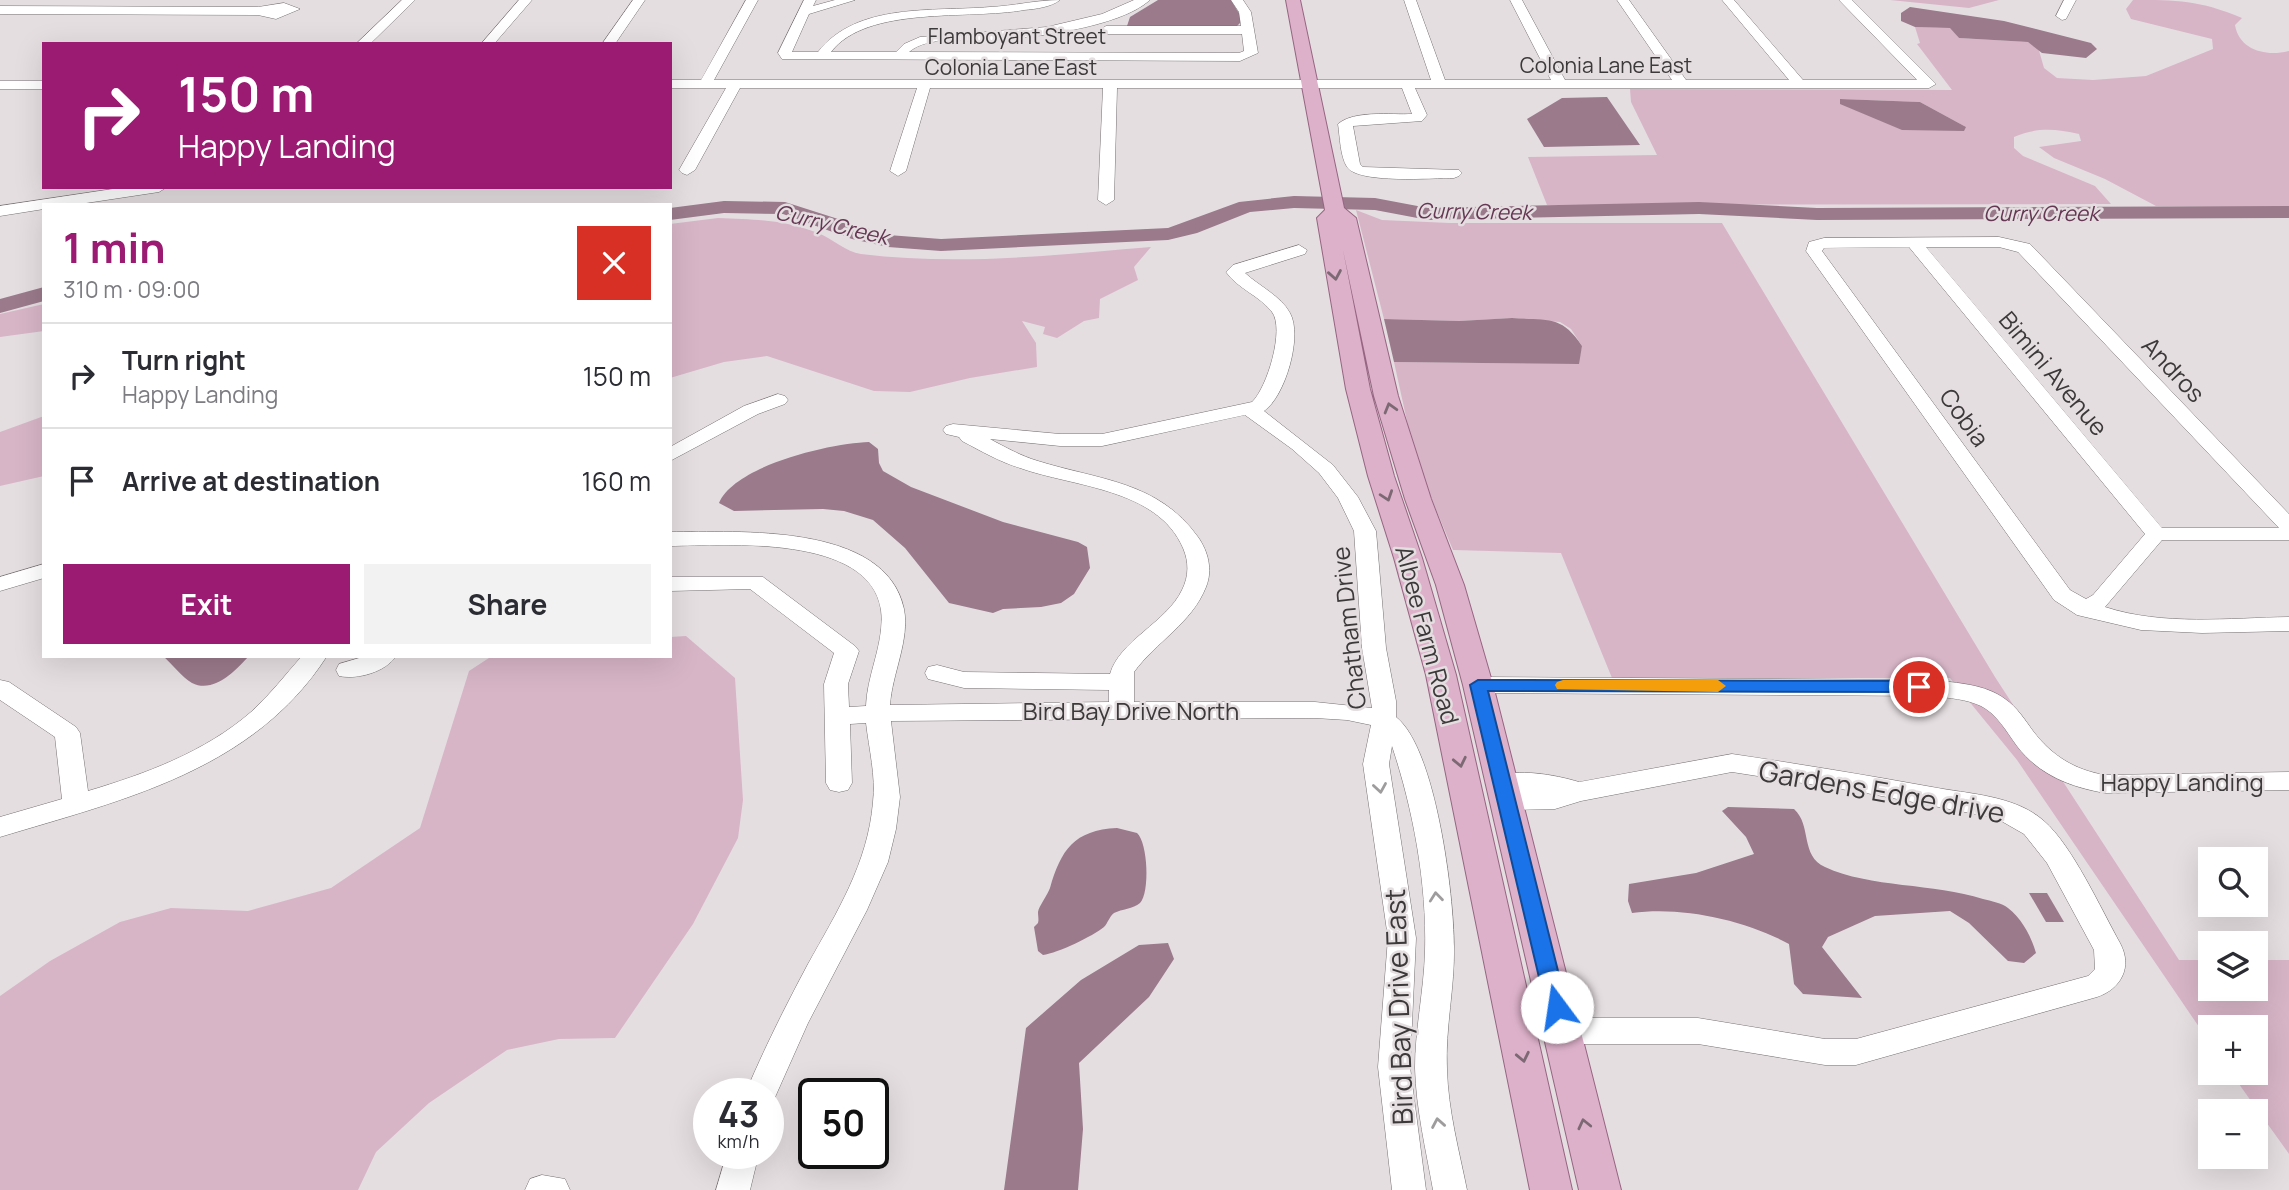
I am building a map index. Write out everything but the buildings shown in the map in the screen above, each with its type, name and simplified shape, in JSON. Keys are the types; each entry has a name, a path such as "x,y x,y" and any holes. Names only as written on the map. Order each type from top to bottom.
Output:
{"main road":[{"name":"Albee Farm Road","path":"1293,0 1332,198 1346,218 1389,405 1414,487 1450,586 1478,685 1600,1190"},
{"name":"Albee Farm Road","path":"1332,198 1327,218 1357,389 1441,675 1551,1190"},
{"path":"1403,542 1417,543 1424,548 1442,603 1469,707 1492,745"}],"street":[{"path":"364,42 409,0"},
{"path":"489,42 526,0"},
{"path":"609,42 639,0"},
{"path":"705,84 752,0"},
{"path":"807,6 849,0"},
{"path":"821,57 826,47 840,36 876,22 921,14 1002,10 1054,0"},
{"path":"1111,22 1144,0"},
{"path":"900,57 907,46 924,41 1024,33 1111,22 1248,30 1244,9 1237,0"},
{"path":"1410,0 1440,85"},
{"path":"1516,0 1561,86"},
{"path":"1623,0 1683,86"},
{"path":"1728,0 1801,86"},
{"name":"Colonia Lane East","path":"672,84 1925,86 1929,83 1845,0"},
{"path":"2062,16 2070,0"},
{"name":"Flamboyant Street","path":"807,6 785,53 787,56 1246,56 1251,53 1248,30"},
{"path":"0,10 258,11"},
{"path":"1106,200 1111,22"},
{"path":"687,170 735,84"},
{"path":"0,85 42,85"},
{"path":"1408,85 1420,114 1417,118 1355,121 1345,124 1353,165 1368,173 1454,173"},
{"path":"898,171 924,86"},
{"path":"53,203 146,189"},
{"path":"0,211 42,205"},
{"name":"Andros","path":"1914,243 1999,242 2021,247 2289,526"},
{"name":"Cobia","path":"1914,243 1824,243 1815,245 1814,251 2057,589 2085,610"},
{"name":"Bimini Avenue","path":"1914,243 2156,534"},
{"path":"1121,709 1121,682 1126,665 1163,631 1194,589 1199,574 1198,561 1182,528 1164,510 1139,496 1026,464 953,430 1060,440 1102,440 1251,410 1264,402 1273,389 1287,327 1277,307 1234,272 1299,250"},
{"path":"672,454 751,410 778,400"},
{"name":"Chatham Drive","path":"1251,410 1326,468 1359,515 1370,571 1374,648 1384,701 1384,721"},
{"path":"2085,610 2101,600 2156,534 2289,534"},
{"path":"672,540 799,544 832,550 867,567 883,583 892,608 877,713 887,788 884,826 876,858 858,900 784,1041 768,1078"},
{"path":"0,584 42,572"},
{"path":"672,584 755,582 847,651 836,684 839,783"},
{"path":"2085,610 2134,623 2289,624"},
{"path":"0,827 153,780 219,746 272,706 313,658"},
{"path":"348,670 367,666 381,658"},
{"path":"937,673 964,680 1121,682"},
{"name":"Happy Landing","path":"1478,685 1933,688 1993,702 2005,712 2045,761 2071,776 2089,782 2289,781"},
{"path":"0,688 66,733 76,804"},
{"name":"Bird Bay Drive North","path":"838,716 1121,709 1327,710 1359,714 1384,721"},
{"name":"Bird Bay Drive East","path":"1409,1190 1394,1067 1402,938 1376,764 1384,721 1395,730 1409,752 1434,877 1440,945 1431,1070 1450,1190"},
{"name":"Gardens Edge drive","path":"1504,792 1556,800 1578,792 1732,763 1866,784 2008,812 2038,831 2057,856 2103,937 2112,968 2105,980 2097,985 1856,1052 1825,1052 1698,1031 1562,1031"},
{"path":"733,1190 739,1169"},
{"path":"542,1190 553,1190"}],"shaded area":[{"path":"1158,0 1231,0 1243,20 1235,28 1127,26 1130,17"},
{"path":"1890,0 1999,0 1969,8"},
{"path":"2133,0 2200,4 2242,18 2235,25 2238,34 2255,50 2271,53 2289,51 2289,207 2156,206 2105,179 2054,158 2039,147 2081,141 2079,134 2054,130 2039,130 2014,137 2014,148 2023,156 2095,186 2111,204 1547,205 1528,157 1657,155 1631,102 1630,89 1952,90 1917,44 1920,43 1915,27 1951,28 1959,38 2028,42 2038,47 2044,68 2057,78 2093,80 2146,76 2213,49 2212,39 2131,19 2126,9","holes":["1840,99 1920,102 1966,127"]},
{"path":"1910,7 2004,21 2091,43 2097,49 2086,58 2042,53 2028,42 1959,38 1950,28 1915,27 1901,21 1901,13"},
{"path":"1607,97 1640,145 1544,147 1527,119 1562,98"},
{"path":"1840,99 1920,102 1966,127 1964,131 1902,130 1840,104"},
{"path":"1356,210 1382,220 1450,223 1722,223 1995,677 2179,960 2198,960 2198,1001 2268,1001 2268,960 2289,960 2289,1154 2268,1125 2268,1099 2250,1099 2240,1085 2268,1085 2268,1015 2198,1015 2198,1025 2017,760 1950,678 1612,678 1561,553 1453,550 1416,462 1394,362 1578,364 1582,346 1571,329 1560,322 1512,318 1459,321 1384,319"},
{"path":"718,218 769,221 818,233 855,253 934,259 1006,258 1151,247 1134,267 1138,280 1100,299 1099,318 1084,321 1057,338 1043,334 1045,327 1022,321 1036,343 1037,367 970,378 910,392 874,391 767,356 724,362 672,377 672,224"},
{"path":"42,304 42,331 0,337 0,314"},
{"path":"1512,318 1560,324 1582,346 1579,364 1394,362 1384,319 1459,321"},
{"path":"42,417 42,476 0,486 0,432"},
{"path":"869,442 878,449 879,463 883,471 911,487 1003,522 1078,542 1087,547 1090,568 1074,594 1061,603 1003,609 993,613 949,603 905,548 873,520 844,511 823,509 734,511 719,503 729,490 744,478 764,467 809,452"},
{"path":"686,636 735,678 743,800 738,838 693,924 615,1038 559,1039 507,1050 429,1103 376,1152 358,1190 0,1190 0,996 50,961 120,922 171,908 248,911 331,888 420,828 469,671 489,658 672,658 672,637"},
{"path":"165,658 247,658 216,683 200,686 188,680"},
{"path":"1728,807 1794,809 1803,823 1812,856 1825,867 1843,874 1944,890 2003,905 2022,923 2036,953 2024,963 2008,961 1969,923 1950,911 1875,916 1828,937 1822,947 1862,998 1803,994 1794,984 1789,944 1772,935 1733,922 1692,913 1632,913 1628,901 1629,884 1696,873 1754,854 1746,837 1722,811"},
{"path":"1117,828 1137,833 1141,838 1146,868 1143,898 1137,905 1114,913 1104,927 1092,935 1066,948 1043,955 1038,951 1034,927 1038,923 1038,912 1059,863 1080,838 1090,833"},
{"path":"2029,893 2047,893 2064,922 2046,922"},
{"path":"1168,943 1174,959 1149,997 1079,1063 1083,1129 1078,1190 1004,1190 1026,1028 1081,980 1139,945"}],"waterway":[{"name":"Curry Creek","path":"672,214 724,207 785,208 888,241 941,245 1168,234 1190,229 1246,206 1294,202 1375,204 1428,214 1699,208 1817,214 2289,212"},
{"name":"Curry Creek","path":"0,306 42,295"}],"slow traffic":[{"path":"1563,685 1718,686"}],"route":[{"path":"1557,1007 1478,685 1919,687"}]}
